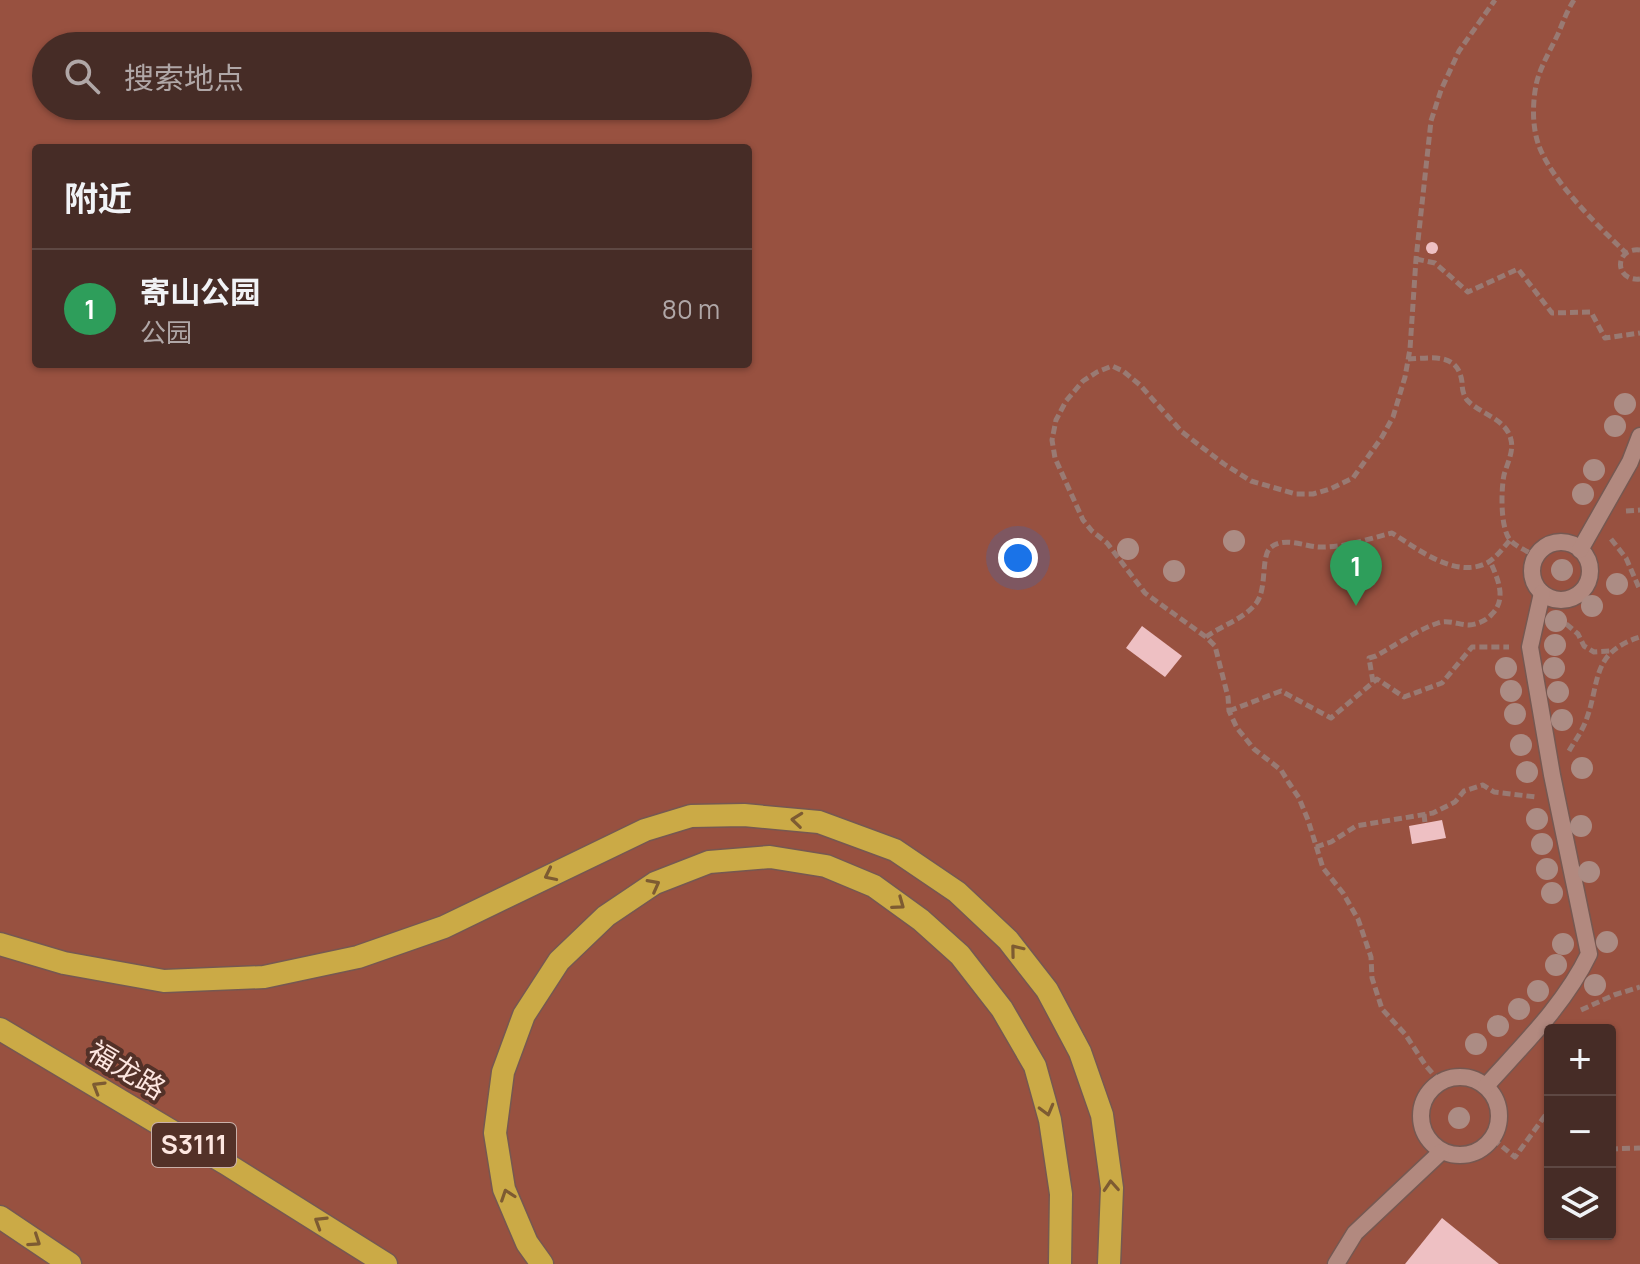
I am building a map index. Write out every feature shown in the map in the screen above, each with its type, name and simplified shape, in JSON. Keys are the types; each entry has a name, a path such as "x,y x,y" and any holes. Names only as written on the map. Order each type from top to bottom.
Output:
{"highway":[{"path":"0,944 64,963 164,981 264,977 358,957 444,927 645,830 691,816 744,815 819,822 895,850 957,892 1008,940 1047,990 1080,1052 1102,1115 1112,1188 1109,1264"},
{"path":"542,1264 527,1243 504,1189 495,1133 503,1072 524,1015 559,961 606,916 655,883 709,862 770,857 826,866 874,886 921,920 960,955 1002,1009 1035,1066 1050,1120 1061,1194 1060,1264"},
{"name":"福龙路","path":"0,1029 225,1163 386,1264"},
{"path":"0,1217 70,1264"}],"street":[{"path":"1580,550 1630,462 1640,436"},
{"path":"1486,1086 1556,1007 1589,954 1552,775 1530,647 1541,598 1533,578 1533,562 1542,548 1558,542 1574,544 1586,555 1591,571 1586,587 1573,598 1541,598"},
{"path":"1450,1077 1469,1077 1486,1086 1497,1102 1500,1121 1493,1139 1478,1152 1460,1156 1441,1152 1426,1139 1420,1121 1422,1102 1433,1086 1440,1082 1450,1077"},
{"path":"1336,1264 1355,1233 1441,1152"}],"path":[{"path":"1440,1082 1405,1034 1382,1009 1372,978 1371,957 1358,919 1323,868 1299,798 1281,770 1254,749 1237,728 1229,711 1215,646 1145,593 1107,543 1083,520 1055,458 1052,440 1056,420 1066,401 1083,381 1112,366 1140,385 1182,432 1251,481 1296,494 1313,494 1353,478 1393,417 1408,359 1431,121 1459,51 1495,0"},
{"path":"1574,0 1536,84 1535,127 1540,150 1552,171 1626,253"},
{"path":"1640,250 1633,249 1621,260 1625,276 1632,280 1640,279"},
{"path":"1416,259 1435,263 1468,292 1518,269 1552,313 1591,312 1605,338 1640,333"},
{"path":"1408,359 1442,358 1450,361 1457,367 1466,399 1506,427 1512,441 1501,495 1505,529 1510,540 1537,557"},
{"path":"1597,522 1626,558 1640,590"},
{"path":"1206,637 1249,611 1258,601 1268,552 1278,544 1293,542 1313,547 1333,547 1392,533 1440,562 1461,567 1479,566 1490,561 1510,540"},
{"path":"1373,683 1369,658 1442,621 1466,625 1488,619 1498,608 1501,596 1490,561"},
{"path":"1541,598 1578,634 1584,646 1594,652 1612,651 1640,637"},
{"path":"1229,711 1281,691 1331,718 1377,679 1404,697 1442,683 1472,647 1530,647"},
{"path":"1552,775 1585,723 1599,670 1612,651"},
{"path":"1316,847 1331,842 1356,826 1446,808 1464,791 1483,785 1494,792 1542,798 1557,796"},
{"path":"1424,814 1425,823"},
{"path":"1556,1007 1582,1010 1640,987"},
{"path":"1493,1139 1515,1157 1544,1117"},
{"path":"1616,1149 1640,1148"}],"shaded area":[{"path":"0,0 1640,0 1640,1264 0,1264"}],"building":[{"path":"1432,242 1438,248 1432,254 1426,248"},
{"path":"1142,626 1182,656 1165,677 1126,648"},
{"path":"1442,820 1446,838 1412,844 1409,826"},
{"path":"1442,1218 1499,1264 1405,1264"}],"place":[{"name":"寄山公园","path":"1356,606"}]}
